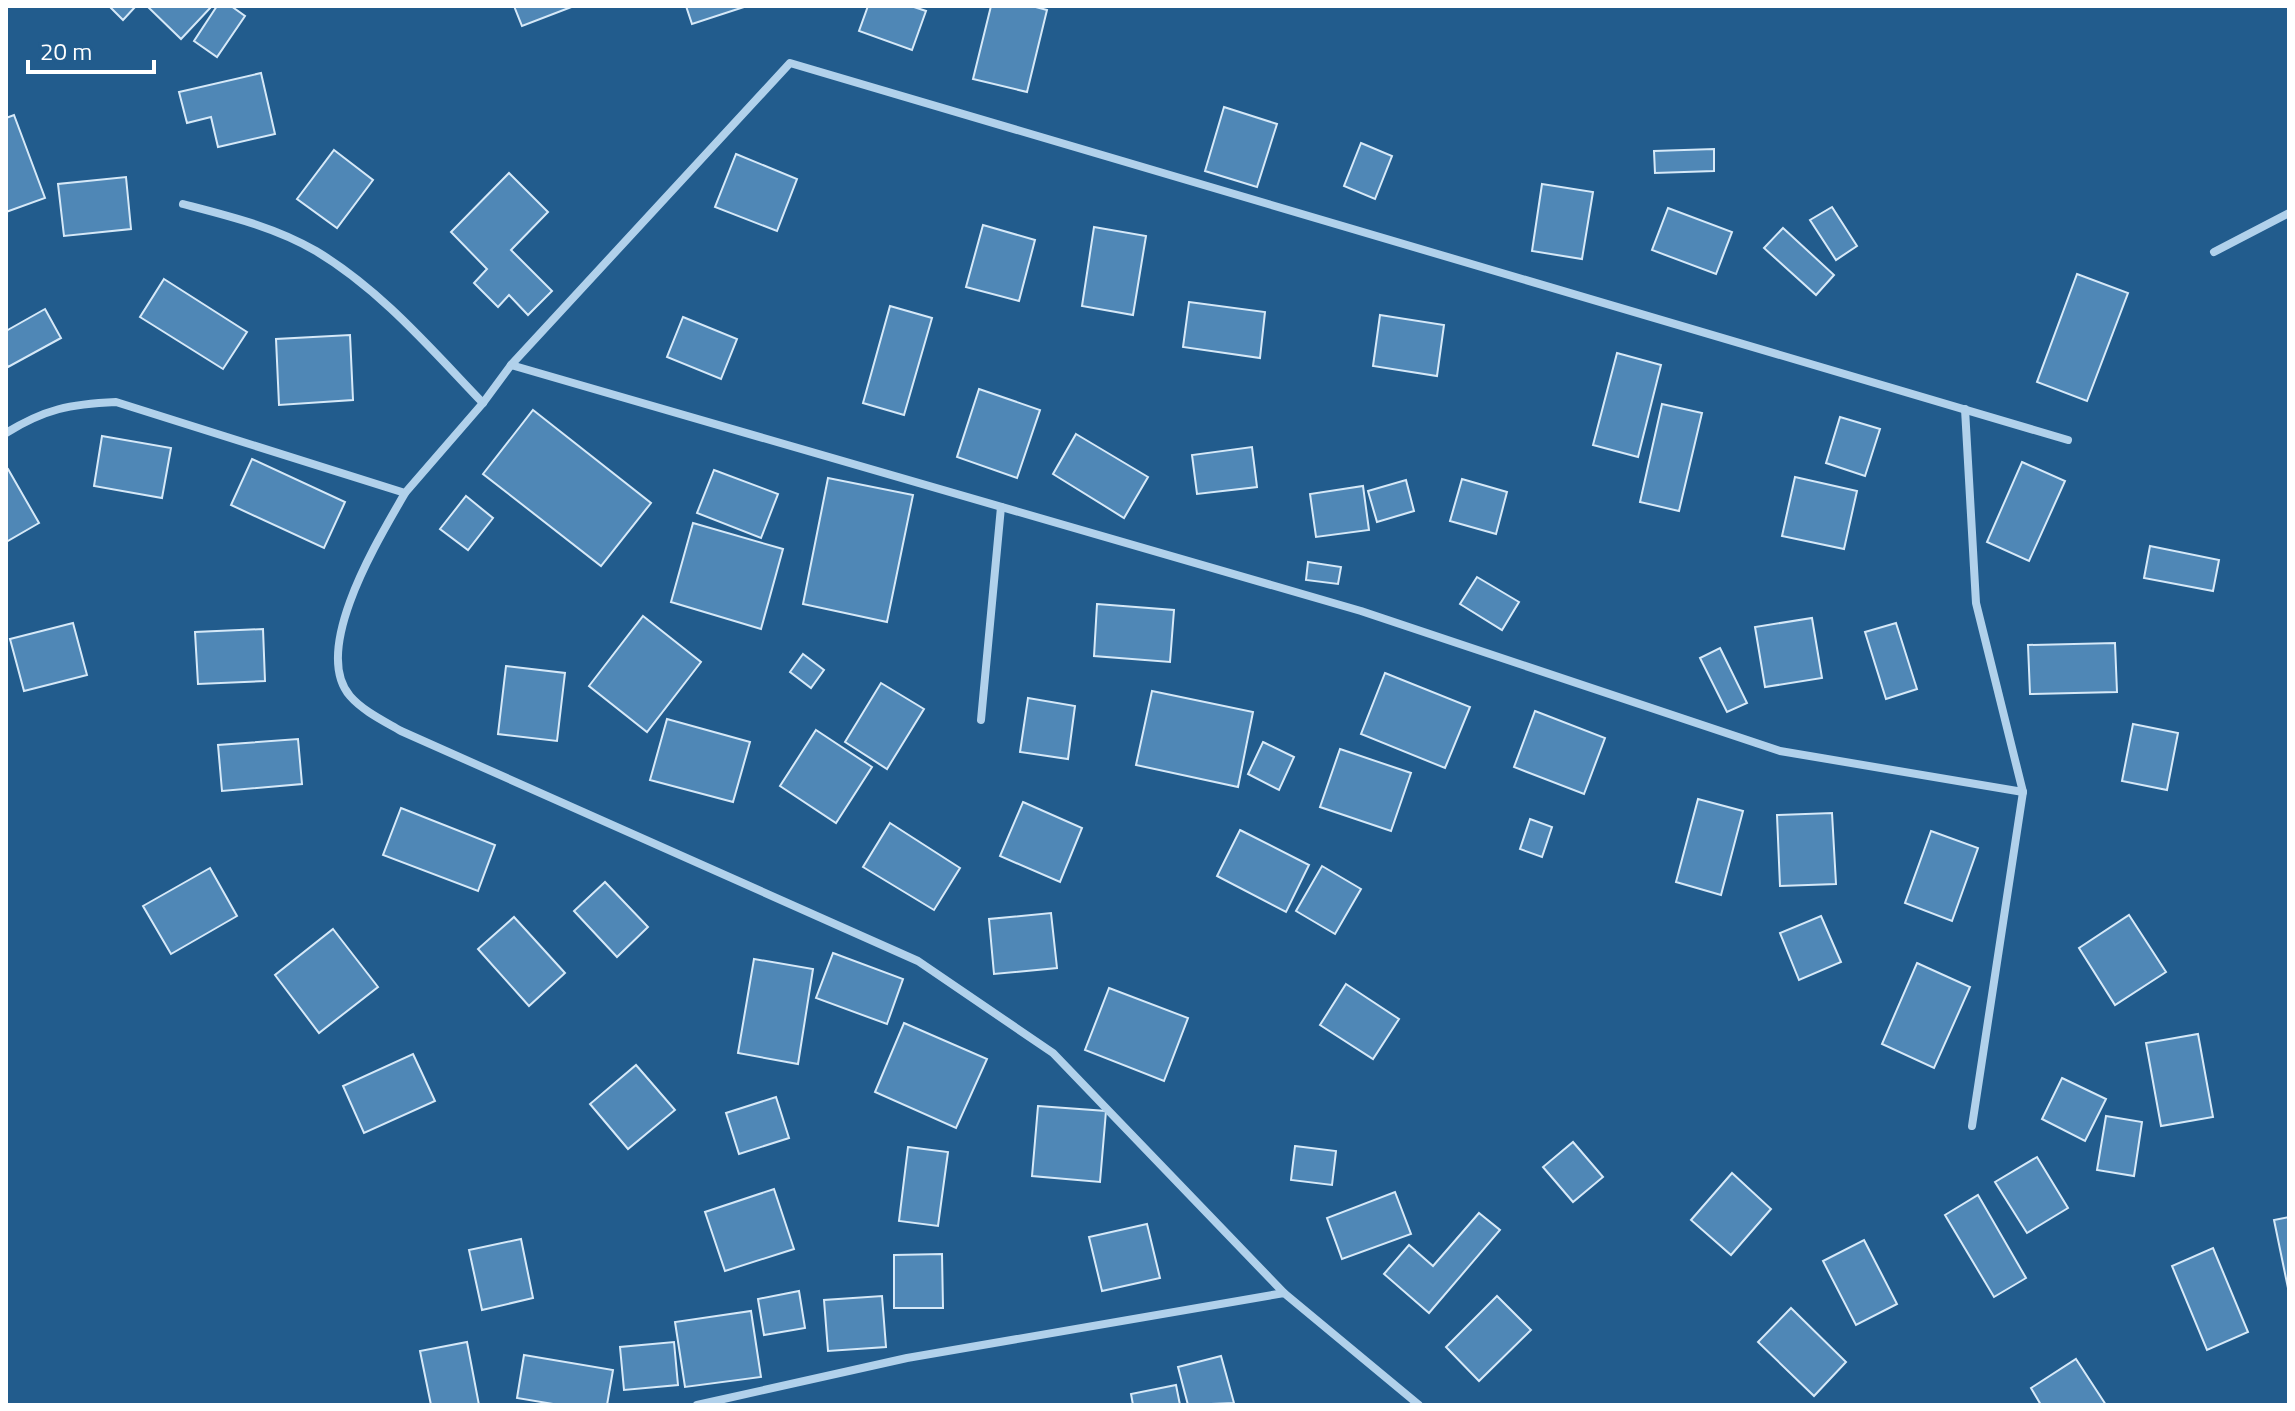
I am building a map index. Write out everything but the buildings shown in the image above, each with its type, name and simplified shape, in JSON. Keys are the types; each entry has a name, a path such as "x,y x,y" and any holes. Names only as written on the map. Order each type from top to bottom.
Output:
{"street":[{"path":"1419,1405 1284,1293 1053,1053 918,961 401,731 349,695 339,677 337,653 343,630 359,575 405,493 483,403 511,365 790,63 2068,440"},
{"path":"183,204 253,222 314,250 361,283 403,320 483,403"},
{"path":"2214,252 2289,213"},
{"path":"511,365 1361,611 1780,751 2023,792"},
{"path":"6,433 27,421 72,404 116,402 405,493"},
{"path":"1965,409 1976,603 2023,792 1972,1126"},
{"path":"981,720 1001,507"},
{"path":"697,1405 907,1358 1284,1293"}]}
